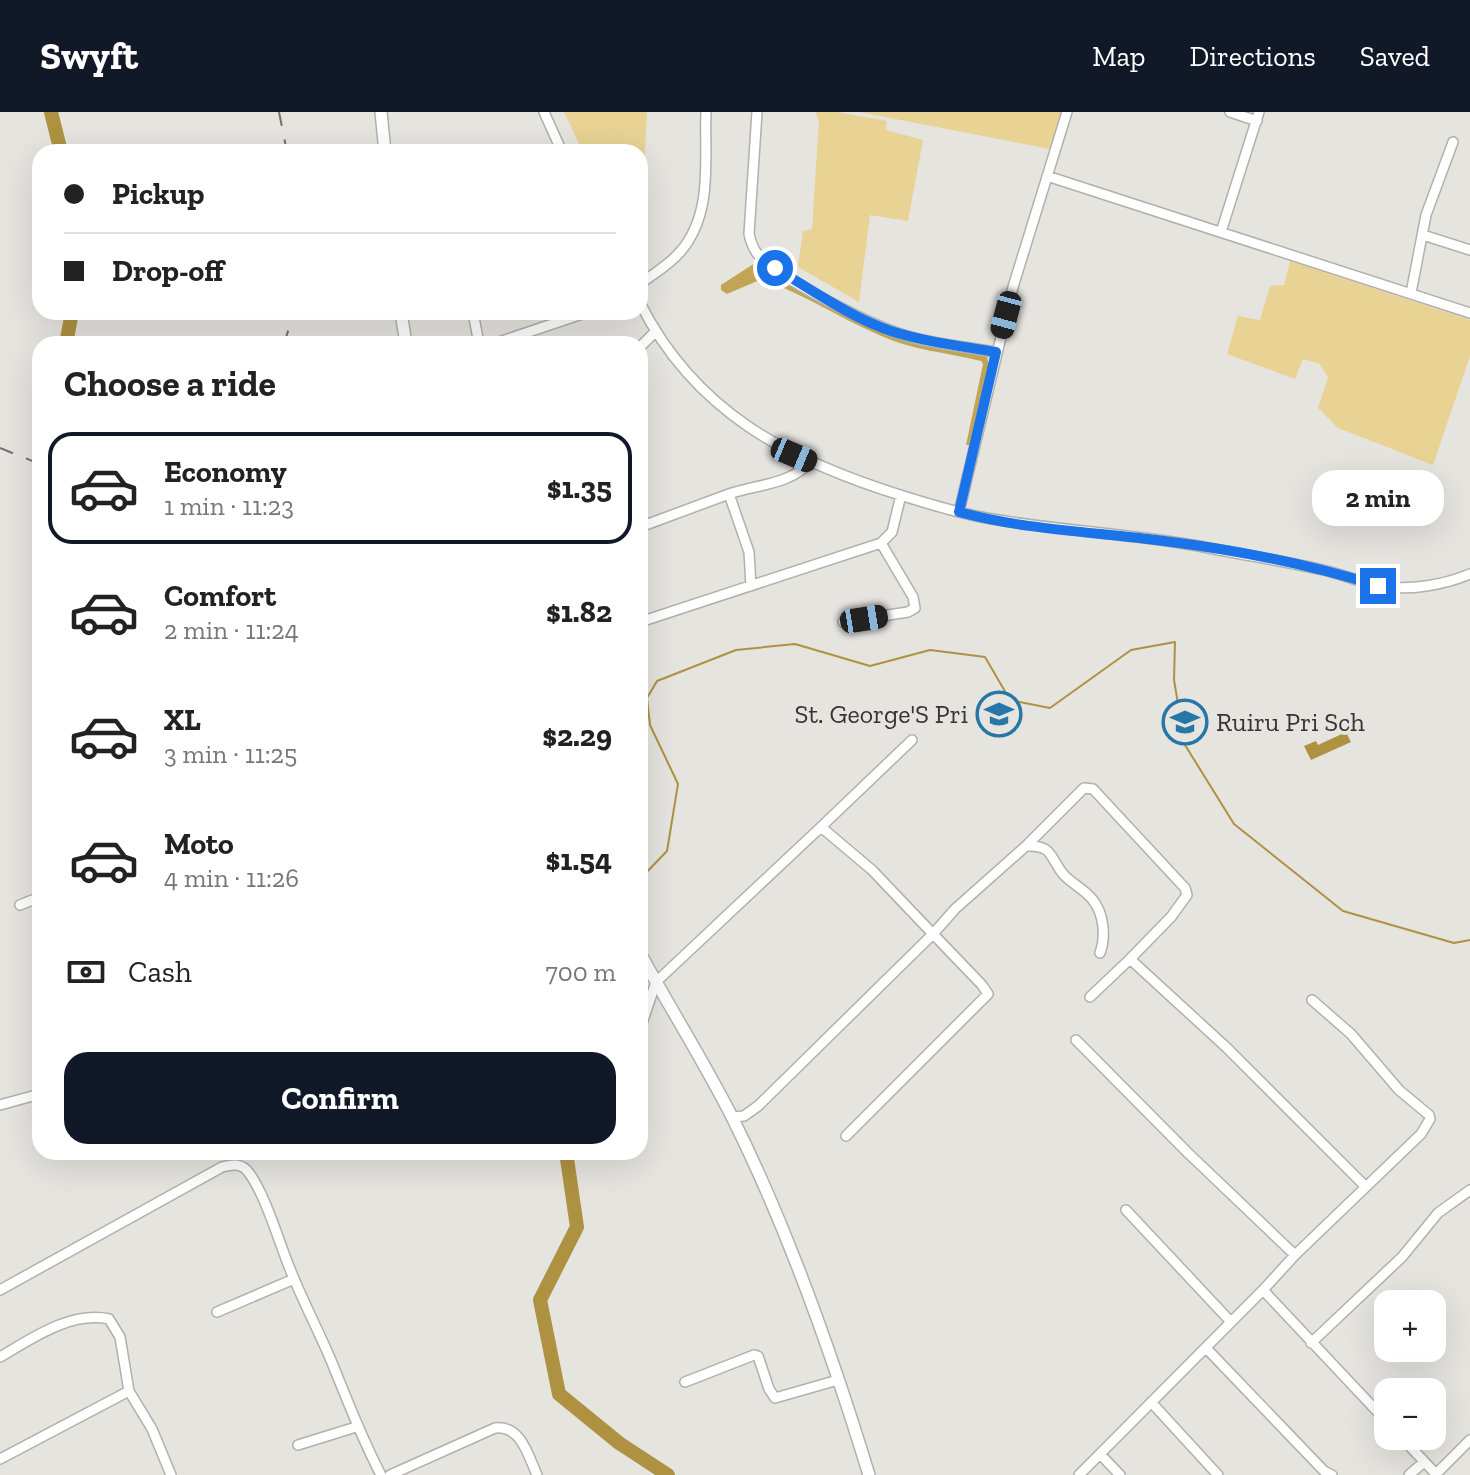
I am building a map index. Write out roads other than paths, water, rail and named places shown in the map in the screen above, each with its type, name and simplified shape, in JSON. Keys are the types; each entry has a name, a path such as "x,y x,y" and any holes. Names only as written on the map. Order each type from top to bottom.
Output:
{"main road":[{"path":"381,112 384,144"},
{"path":"648,968 732,1117 774,1213 838,1380 869,1475"}],"street":[{"path":"544,112 558,144"},
{"path":"648,278 680,253 697,226 706,184 706,112"},
{"path":"757,112 749,234 752,246 761,259 823,297 888,330 922,340 996,352"},
{"path":"959,512 996,352 1067,112"},
{"path":"1221,232 1258,116 1230,112"},
{"path":"1411,293 1426,215 1453,142"},
{"path":"1047,176 1470,313"},
{"path":"1423,235 1470,250"},
{"path":"648,317 686,371 737,421 763,439 810,462 901,495 999,520 1187,544 1323,570 1378,586 1421,586 1470,574"},
{"path":"517,336 564,320"},
{"path":"648,339 656,331"},
{"path":"648,524 729,494 788,477 801,472 810,462"},
{"path":"729,494 749,552 751,586"},
{"path":"648,619 881,543 892,532 901,495"},
{"path":"843,622 908,612 915,608 913,597 881,543"},
{"path":"648,1006 656,982 912,740"},
{"path":"732,1117 744,1116 758,1106 955,909 1026,846 1084,788 1093,789 1185,888 1187,895 1184,902 1130,959 1090,997"},
{"path":"821,827 888,886 988,994 846,1136"},
{"path":"1026,846 1043,846 1047,849 1064,875 1093,900 1100,915 1104,941 1100,953"},
{"path":"20,905 32,900"},
{"path":"1130,959 1227,1048 1365,1186"},
{"path":"1079,1475 1295,1255 1421,1134 1430,1119 1399,1090 1351,1034 1312,1000"},
{"path":"1076,1040 1295,1255"},
{"path":"0,1105 32,1096"},
{"path":"0,1290 222,1167 233,1164 242,1166 253,1181 329,1356 356,1427 381,1475"},
{"path":"1311,1343 1402,1257 1438,1213 1470,1190"},
{"path":"1126,1210 1231,1322"},
{"path":"217,1312 294,1279"},
{"path":"1263,1290 1374,1408"},
{"path":"0,1357 69,1321 98,1317 109,1319 120,1337 129,1391 152,1429 171,1475"},
{"path":"1206,1348 1328,1474"},
{"path":"685,1382 754,1355 758,1356 775,1398 838,1380"},
{"path":"0,1459 129,1391"},
{"path":"1151,1402 1218,1475"},
{"path":"298,1445 356,1427"},
{"path":"390,1475 495,1428 504,1427 519,1436 537,1475"},
{"path":"1413,1450 1437,1475 1470,1440"},
{"path":"1100,1454 1120,1475"},
{"path":"1409,1475 1424,1462"}],"waterway":[{"path":"51,112 59,144"},
{"path":"68,336 70,320"},
{"path":"648,696 657,681 736,650 795,644 870,666 930,650 985,657 1010,700 1050,708 1131,650 1175,642 1174,680 1185,745 1234,824 1343,911 1454,943 1470,940"},
{"path":"648,707 650,725 678,784 667,851 648,871"},
{"path":"567,1160 577,1227 540,1300 559,1394 619,1443 668,1475"}],"railway":[{"path":"279,112 285,144"},
{"path":"286,336 292,320"},
{"path":"0,448 32,461"}],"place":[{"name":"St. George'S Pri","path":"999,714"},
{"name":"Ruiru Pri Sch","path":"1185,722"}]}
